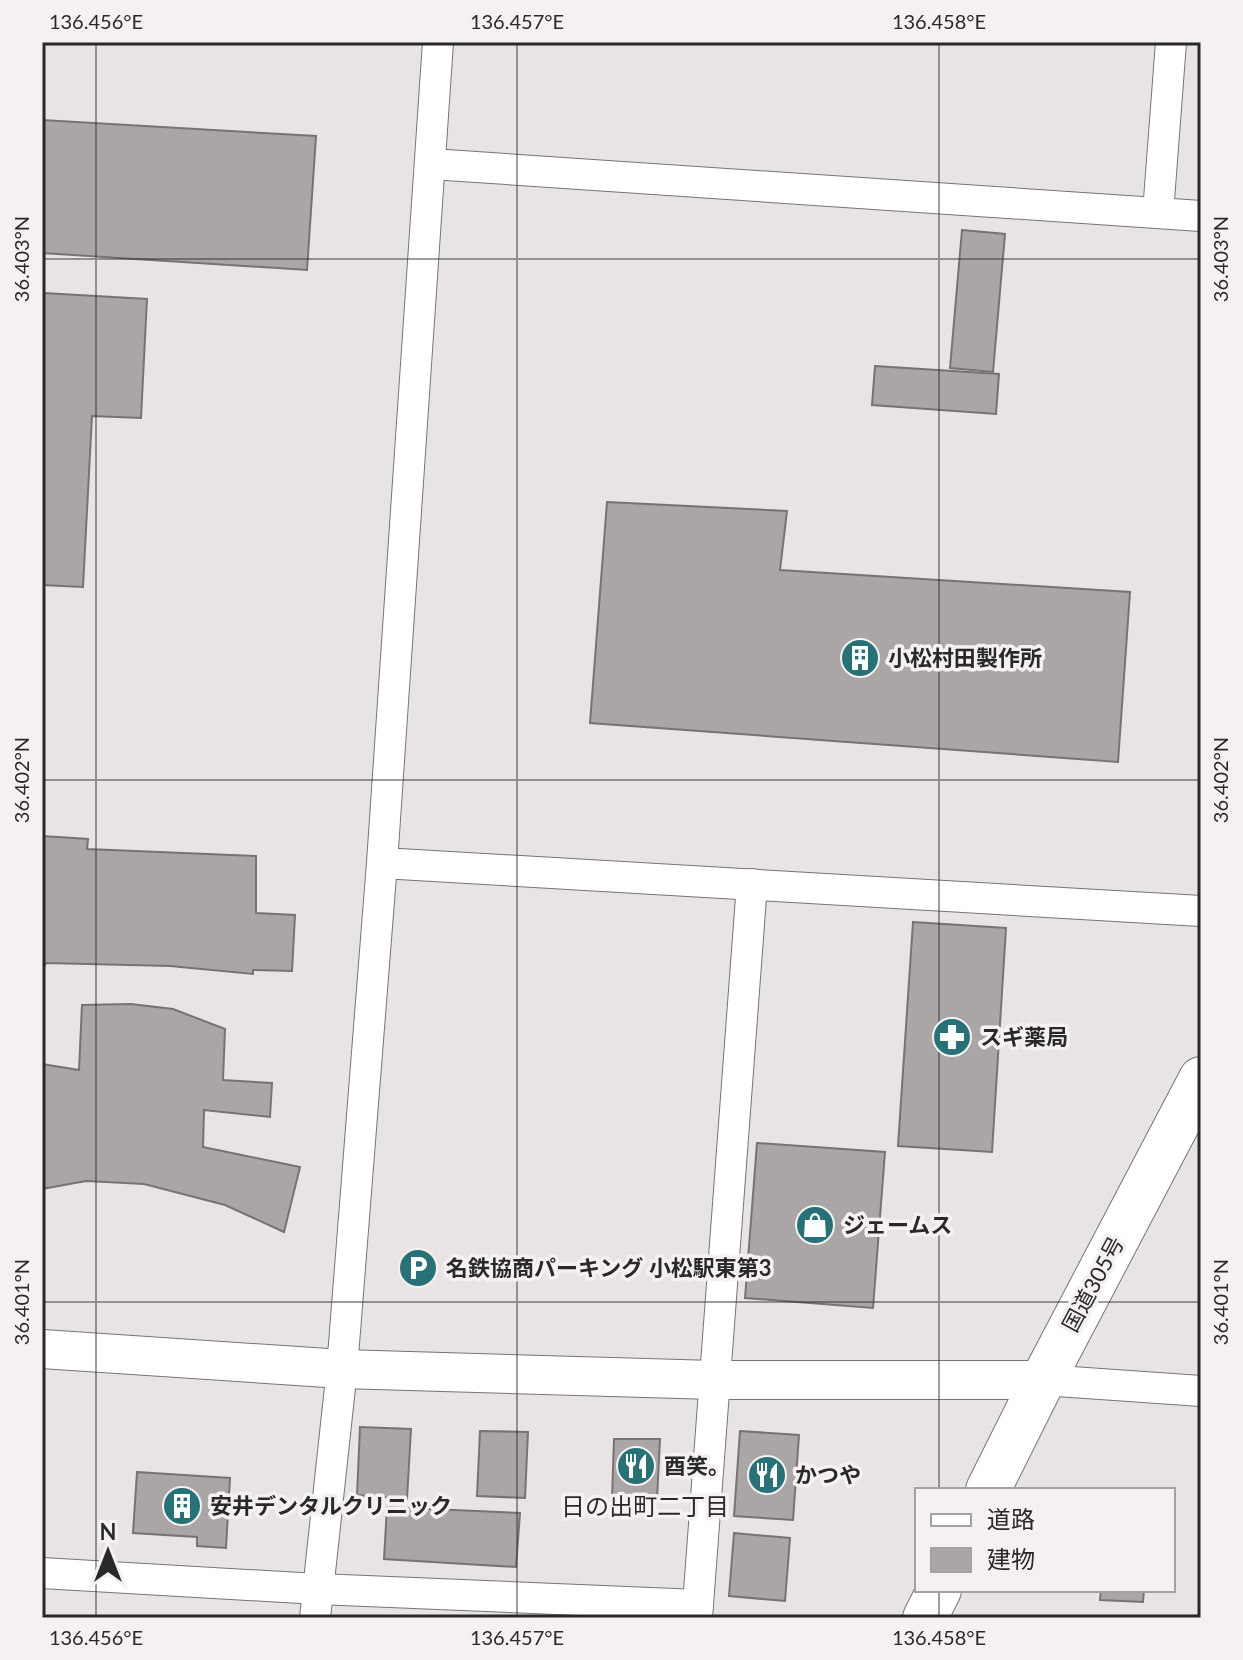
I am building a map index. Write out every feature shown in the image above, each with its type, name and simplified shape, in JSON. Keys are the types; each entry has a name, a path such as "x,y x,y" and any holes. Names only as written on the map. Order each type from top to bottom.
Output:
{"highway":[{"name":"国道305号","path":"989,1488 1201,1079"},
{"path":"925,1618 938,1592"}],"street":[{"path":"317,1604 342,1369 382,863 438,42"},
{"path":"1158,213 1171,42"},
{"path":"431,164 1201,216"},
{"path":"382,863 1201,911"},
{"path":"42,1573 317,1604 697,1612 752,884"},
{"path":"42,1349 342,1369 714,1380 1043,1380 1201,1391"}],"building":[{"path":"42,120 316,136 307,270 42,253"},
{"path":"962,230 1005,234 993,372 950,368"},
{"path":"44,293 147,299 141,418 92,416 83,587 42,585"},
{"path":"875,366 999,374 996,414 872,405"},
{"name":"小松村田製作所","path":"607,502 787,511 780,570 1130,592 1118,762 590,723"},
{"path":"42,836 88,839 87,849 256,856 256,913 295,915 292,971 253,970 253,974 170,966 46,963 42,971"},
{"name":"スギ薬局","path":"913,922 1006,928 992,1152 898,1146"},
{"path":"131,1004 173,1009 225,1029 223,1080 272,1083 270,1117 204,1110 203,1147 300,1167 284,1232 225,1205 144,1184 86,1181 42,1189 42,1064 79,1070 82,1005"},
{"name":"ジェームス","path":"757,1143 885,1152 873,1308 745,1298"},
{"path":"360,1427 411,1429 407,1499 357,1495"},
{"path":"480,1431 528,1432 525,1498 477,1496"},
{"name":"かつや","path":"740,1431 799,1435 793,1520 734,1516"},
{"path":"614,1439 660,1439 657,1499 612,1499"},
{"name":"安井デンタルクリニック","path":"137,1472 230,1478 226,1548 197,1546 197,1537 133,1533"},
{"path":"387,1507 520,1513 516,1567 384,1559"},
{"path":"734,1533 790,1538 785,1601 729,1596"},
{"path":"1101,1592 1144,1592 1143,1602 1100,1600"}],"place":[{"name":"小松村田製作所","path":"860,658"},
{"name":"スギ薬局","path":"952,1037"},
{"name":"ジェームス","path":"815,1225"},
{"name":"名鉄協商パーキング 小松駅東第3","path":"418,1268"},
{"name":"酉笑。","path":"636,1466"},
{"name":"かつや","path":"767,1475"},
{"name":"安井デンタルクリニック","path":"182,1506"}],"district":[{"name":"日の出町二丁目","path":"645,1507"}]}
